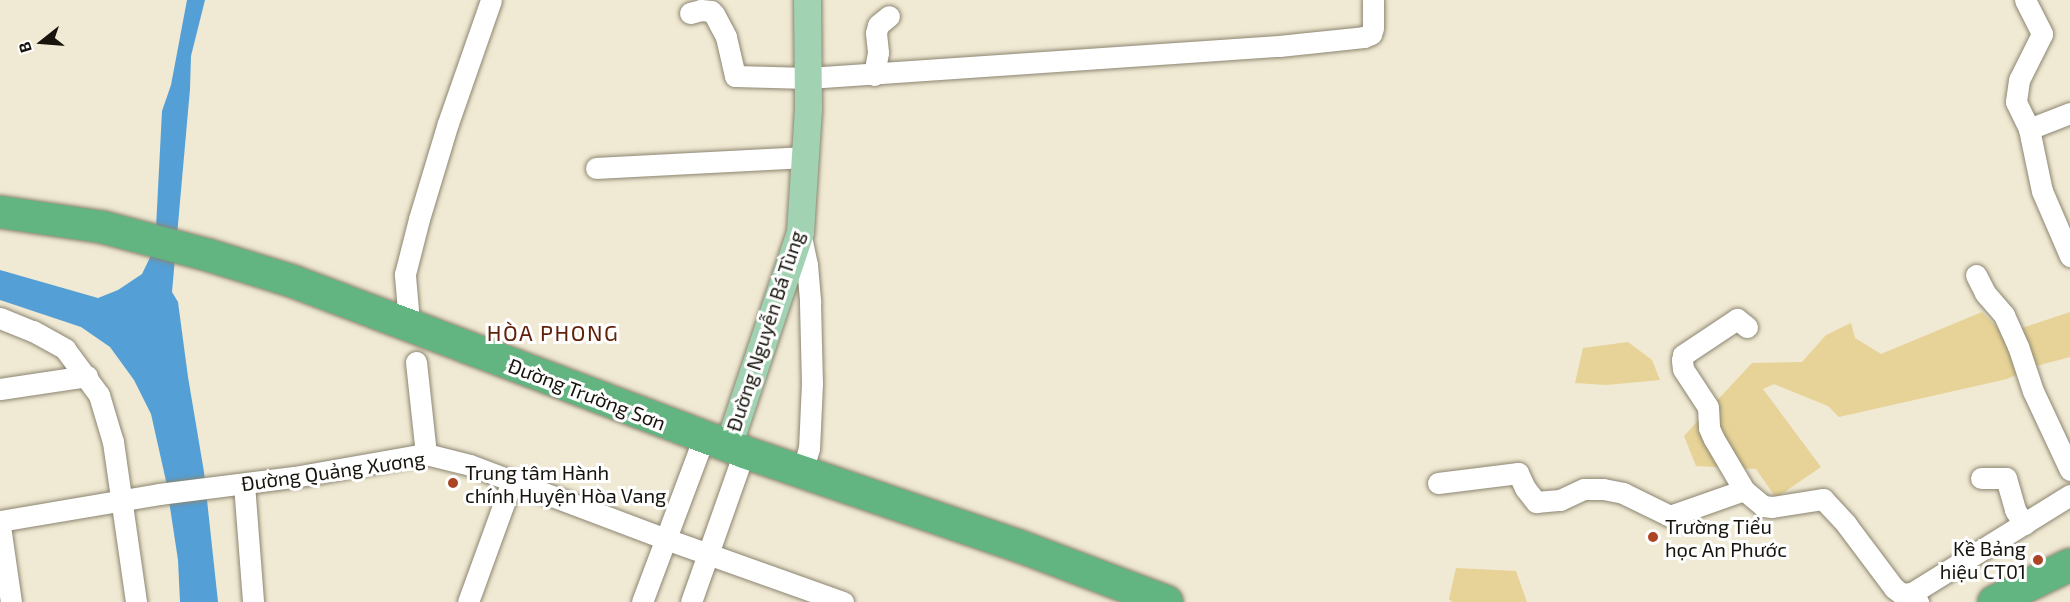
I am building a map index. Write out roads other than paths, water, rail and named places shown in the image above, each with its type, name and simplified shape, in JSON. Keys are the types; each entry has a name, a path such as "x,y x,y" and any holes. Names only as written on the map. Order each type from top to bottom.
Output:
{"highway":[{"name":"Đường Trường Sơn","path":"0,212 102,227 208,255 292,281 725,445 1018,546 1159,599"},
{"path":"1994,602 2070,565"}],"main road":[{"name":"Đường Nguyễn Bá Tùng","path":"725,445 800,232 808,78 807,0"}],"street":[{"path":"408,310 405,274 419,219 448,123 491,0"},
{"path":"690,13 701,10 714,14 726,37 735,76 808,78 1279,46 1364,37 1371,34 1373,28 1373,0"},
{"path":"2025,0 2042,34 2016,89 2016,102 2029,129 2042,191 2070,256"},
{"path":"874,75 878,52 876,33 878,25 889,16"},
{"path":"2029,129 2070,113"},
{"path":"596,168 805,157"},
{"path":"800,232 810,303 812,382 809,448 802,472"},
{"path":"1976,275 1985,292 2004,315 2033,391 2070,470"},
{"path":"0,318 33,331 65,349 99,395 113,442 135,602"},
{"path":"1747,327 1737,319 1683,355 1683,369 1708,407 1709,428 1714,439 1744,490 1763,506 1772,507 1823,499 1846,524 1894,588 1902,594 1915,597 2070,495"},
{"path":"416,362 426,454"},
{"path":"0,389 87,376"},
{"path":"642,602 666,539 725,445"},
{"path":"691,602 709,553 725,445"},
{"name":"Đường Quảng Xương","path":"120,501 244,484 426,454 470,465 666,539 843,602"},
{"path":"1983,471 2001,466 2015,510 2024,524"},
{"path":"1438,483 1518,473 1525,488 1536,502 1560,500 1584,489 1603,489 1623,493 1670,516 1744,490"},
{"path":"468,602 512,481"},
{"path":"244,484 253,602"},
{"path":"0,520 120,501"},
{"path":"0,526 11,602"}],"water":[{"path":"187,0 205,0 191,56 172,292 178,302 204,472 218,602 180,602 178,560 166,481 151,414 134,380 110,347 81,327 0,300 0,270 98,298 118,290 142,274 155,247 162,111 171,85"}],"place":[{"name":"Trung tâm Hành chính Huyện Hòa Vang","path":"453,483"},
{"name":"Trường Tiểu học An Phước","path":"1653,537"},
{"name":"Kề Bảng hiệu CT01","path":"2038,560"}],"district":[{"name":"HÒA PHONG","path":"553,333"}]}
